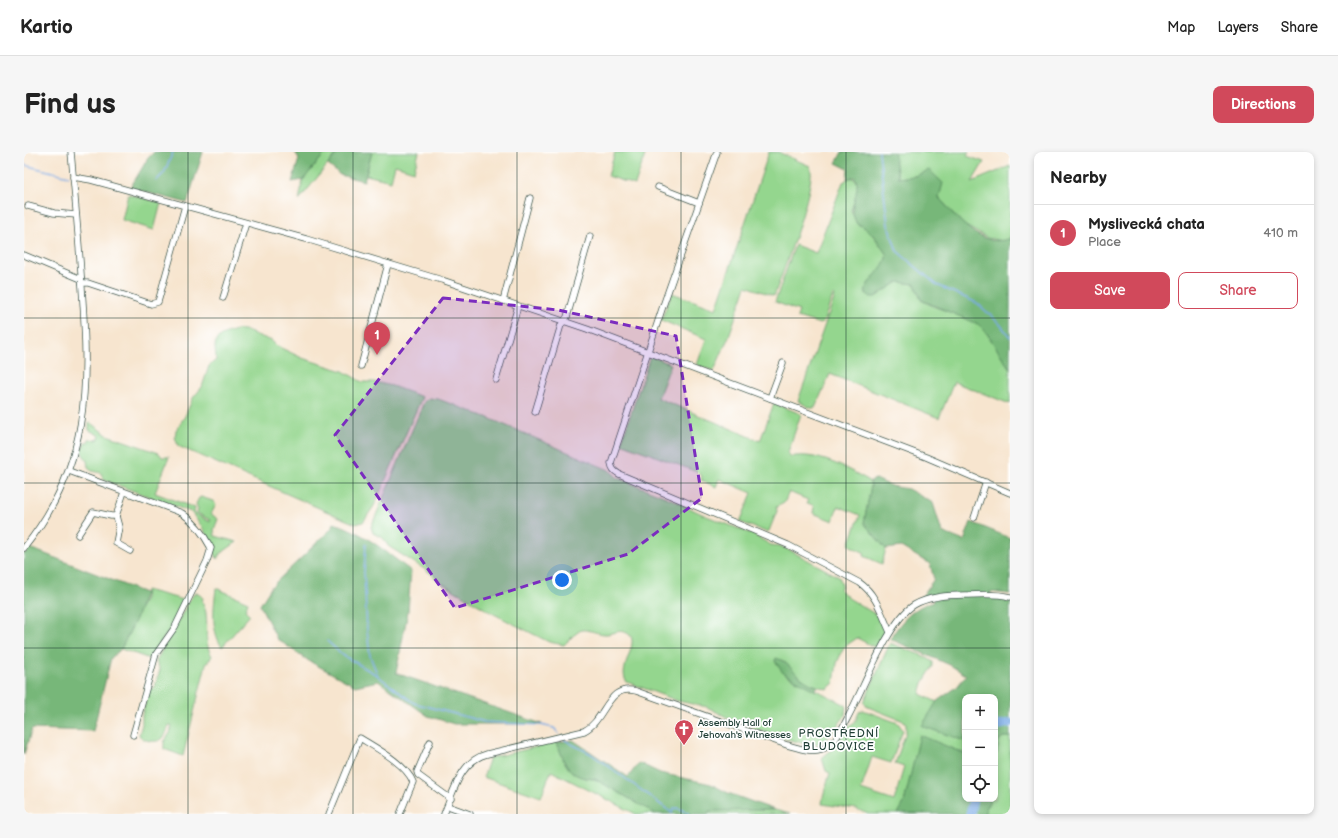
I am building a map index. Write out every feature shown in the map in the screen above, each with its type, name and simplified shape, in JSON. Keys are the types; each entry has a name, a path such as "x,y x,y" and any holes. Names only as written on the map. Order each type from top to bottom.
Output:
{"street":[{"path":"24,547 50,511 69,471 79,439 85,392 85,330 71,152"},
{"path":"715,153 611,463 614,472 788,545 860,583 867,588 873,596 890,632"},
{"path":"73,177 91,180 388,264 563,321 770,398 986,482 1010,493"},
{"path":"658,187 699,203"},
{"path":"503,301 530,198"},
{"path":"28,206 54,213 76,215"},
{"path":"24,255 82,281 151,304 158,302 185,206"},
{"path":"223,298 246,223"},
{"path":"535,412 563,321 567,317 590,236"},
{"path":"361,366 388,264"},
{"path":"496,380 518,306"},
{"path":"770,398 783,363"},
{"path":"69,471 182,513 191,519 202,531 211,548 207,561 174,627 156,654 134,735"},
{"path":"974,518 986,482"},
{"path":"124,492 116,516 119,528 116,542 130,551"},
{"path":"78,535 93,512 116,516"},
{"path":"444,814 464,769 476,758 487,754 580,733 597,722 613,695 621,691 630,690 787,745 810,751 822,750 832,743 839,733 859,697 890,632 903,614 914,606 927,600 950,595 988,595 1010,597"},
{"path":"329,814 360,738 384,753 410,774 413,782 400,814"},
{"path":"430,742 418,775 451,799"},
{"path":"448,806 470,814"}],"highlighted area":[{"path":"443,298 558,310 676,336 702,498 628,554 455,608 335,435"}],"green space":[{"path":"154,152 203,152 187,203 130,188 148,158"},
{"path":"295,152 326,152 303,180 292,182 299,159"},
{"path":"326,152 338,152 299,200 303,180"},
{"path":"338,152 372,152 364,181 340,175 328,165"},
{"path":"372,152 419,152 414,171 395,165 391,181 366,175"},
{"path":"615,152 646,152 635,185 608,176"},
{"path":"769,152 778,152 810,166 811,175 809,190 798,229 774,296 746,286 729,336 714,371 697,365 706,339 661,320 672,293 716,309"},
{"path":"842,152 894,152 898,178 915,176 929,170 943,183 939,198 961,222 979,236 989,240 999,241 1010,238 1010,369 986,332 978,324 921,300 915,284 898,282 875,297 871,297 864,292 883,265 887,255 871,232 857,224 854,218 853,207 857,181 854,177 847,179 848,169 836,163"},
{"path":"894,152 969,152 967,156 984,162 972,182 1010,166 1010,238 1004,241 987,238 964,225 939,198 929,171 915,176 898,178"},
{"path":"851,177 857,181 858,192 851,210 857,224 870,232 887,255 884,266 867,285 875,297 898,282 915,284 921,300 935,307 967,318 978,324 986,332 1010,369 1010,404 954,382 939,418 830,374 815,408 810,408 798,401 835,296 833,295 823,323 820,324 797,317 799,311 775,302 795,245 816,253 843,182"},
{"path":"128,194 161,203 154,230 122,220"},
{"path":"236,330 244,330 272,341 277,346 302,358 343,371 362,382 374,382 392,386 422,397 374,506 363,522 356,524 178,446 175,437 176,430 185,416 193,398 202,387 209,366 216,360 215,347 217,339 225,333"},
{"path":"650,356 671,364 658,398 760,441 774,403 801,414 788,452 790,457 810,456 820,458 850,470 868,480 871,486 864,523 886,549 882,564 864,556 865,553 849,545 860,515 838,506 833,521 813,513 814,507 811,504 806,504 808,500 789,492 784,503 776,507 777,511 769,531 766,532 740,522 752,493 719,479 716,487 701,480 702,476 697,472 621,443"},
{"path":"429,398 438,399 486,417 609,470 618,478 752,534 771,545 780,546 839,577 842,584 840,590 850,599 880,617 886,630 878,649 857,638 844,647 837,663 834,683 827,689 806,683 784,661 776,659 775,661 786,675 846,705 845,716 827,739 817,744 806,744 783,738 754,728 747,721 734,721 707,707 678,701 627,682 624,676 631,647 632,640 630,635 624,632 606,634 581,630 564,645 549,642 492,613 440,582 429,572 388,546 385,540 373,533 371,527 424,402"},
{"path":"89,422 107,435 159,453 162,457 169,457 155,493 195,508 194,513 210,522 210,520 197,513 198,509 196,504 201,497 213,501 216,505 211,514 218,519 214,530 215,536 237,542 220,554 217,559 211,543 191,512 104,480 101,473 93,471 88,467 87,461 81,451 85,442 88,442 89,439 98,440 100,436 89,430"},
{"path":"876,479 891,486 908,489 933,503 942,532 964,541 971,522 1010,538 1010,594 989,592 994,597 1010,599 1010,737 1003,737 999,740 998,746 998,694 962,694 962,740 922,726 937,701 957,687 966,675 950,665 890,639 903,620 920,607 934,601 932,595 921,598 934,579 930,564 901,547 886,549 864,523 871,486 870,481"},
{"path":"334,523 365,537 411,571 408,611 396,673 542,724 454,724 428,716 378,681 355,686 309,661 277,639 260,605 272,586 331,529"},
{"path":"30,548 145,593 136,619 121,649 111,658 93,731 32,729 24,754 24,554"},
{"path":"216,588 248,602 245,610 250,615 222,647 218,640 214,625"},
{"path":"146,590 184,600 173,624 150,659 121,649 145,598"},
{"path":"197,592 203,598 207,619 207,641 212,656 206,664 183,756 164,749 164,742 170,733 172,726 169,726 164,737 157,741 144,739 139,735 142,724 142,715 149,689 154,689 160,670 156,661 192,596"},
{"path":"890,643 926,657 933,662 933,666 923,683 920,694 937,702 922,726 962,740 962,753 920,736 904,803 898,814 868,814 856,809 822,804 830,773 826,771 822,758 836,746 847,727 855,722 859,712 863,710 898,723 903,730 891,763 872,757 861,790 894,801 904,767 895,764 906,732 906,722 868,707 864,702"},
{"path":"776,658 786,663 804,680 817,686 816,691 783,673 775,661"},
{"path":"920,735 962,753 962,802 989,802 984,814 898,814 904,803"},
{"path":"1003,737 1010,737 1010,814 984,814 989,802 998,802 999,740"},
{"path":"573,740 628,777 639,763 660,773 711,784 728,793 775,810 709,811 708,814 656,814 595,779 586,778 573,773 565,764 557,742"},
{"path":"557,742 565,763 573,773 586,778 595,779 656,814 636,814 551,771 541,797 483,777 490,758"},
{"path":"775,810 790,814 708,814 709,811"}],"waterway":[{"path":"156,181 164,173 173,152"},
{"path":"879,152 888,225 897,251 937,285 977,303 999,323 1010,337"},
{"path":"24,165 69,176"},
{"path":"366,544 364,572 367,630 370,656 378,676 414,703 485,722 541,725 554,728 559,734"},
{"path":"327,641 344,656 377,675"},
{"path":"998,725 1010,723"},
{"path":"562,737 601,761 672,813 674,809 678,808 690,814"},
{"path":"970,814 972,802"}],"place":[{"name":"Myslivecká chata","path":"377,355"},
{"name":"Assembly Hall of Jehovah's Witnesses","path":"684,746"}],"district":[{"name":"PROSTŘEDNÍ BLUDOVICE","path":"839,739"}]}
